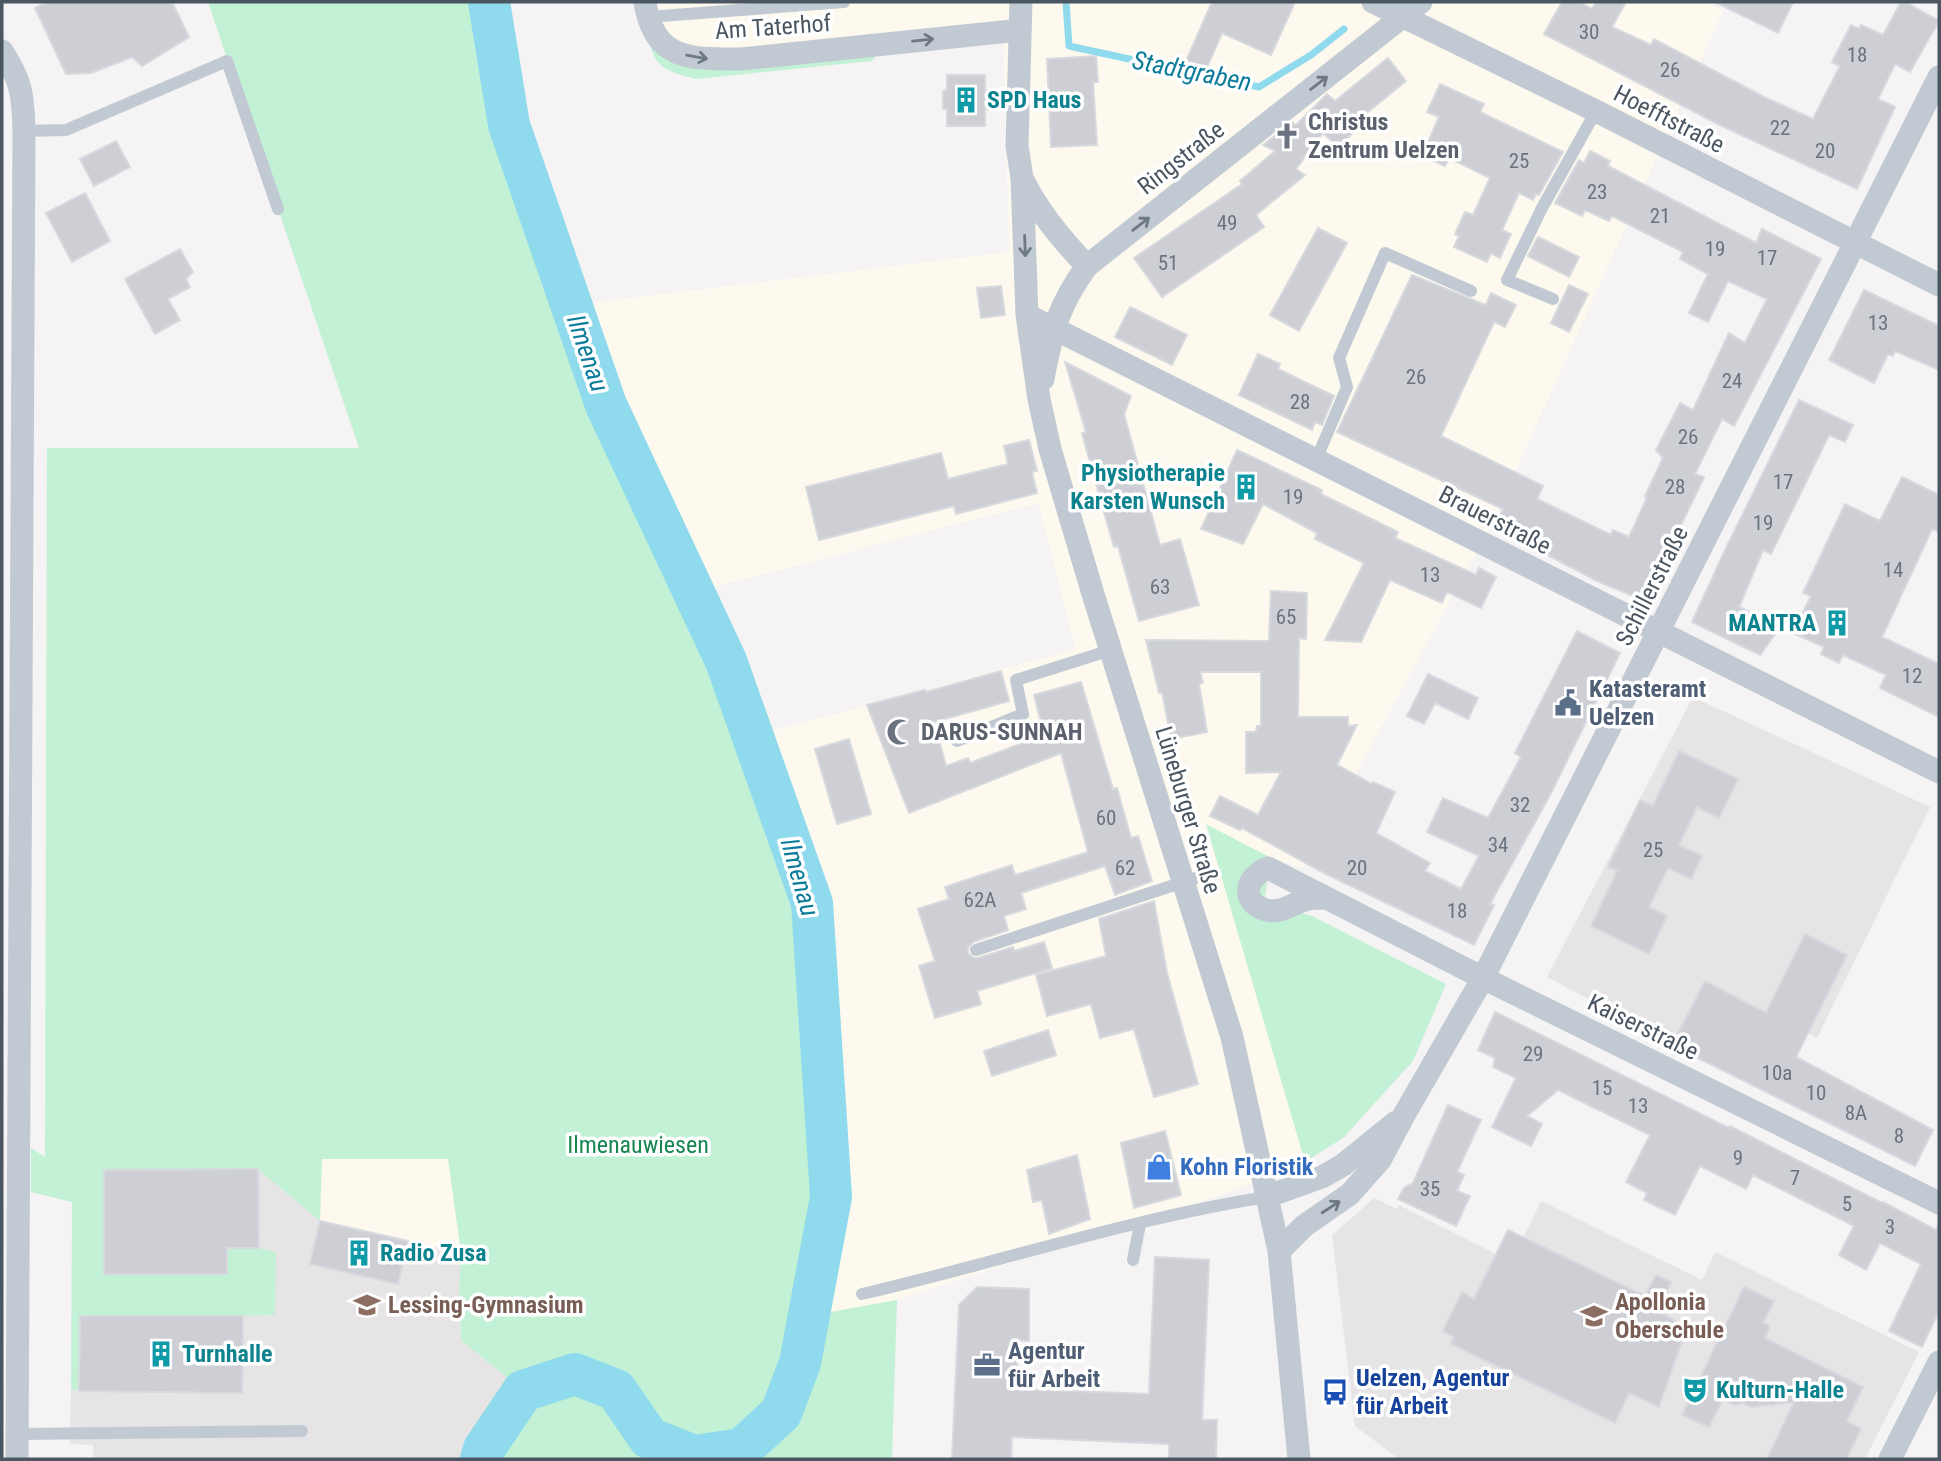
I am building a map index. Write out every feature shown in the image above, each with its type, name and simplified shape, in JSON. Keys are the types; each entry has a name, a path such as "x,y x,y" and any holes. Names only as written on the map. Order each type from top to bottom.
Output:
{"street":[{"name":"Lüneburger Straße","path":"1021,2 1017,146 1022,178 1027,315 1039,400 1050,449 1232,1037 1279,1251 1299,1459"},
{"name":"Hoefftstraße","path":"1373,2 1596,111 1939,285"},
{"name":"Ringstraße","path":"1039,400 1053,328 1070,290 1087,266 1421,2"},
{"name":"Am Taterhof","path":"647,9 658,39 678,53 704,59 741,59 1020,30"},
{"path":"2,51 17,73 23,98 24,131 10,1292 17,1459"},
{"name":"Schillerstraße","path":"1279,1251 1304,1226 1350,1194 1380,1160 1483,978 1939,77"},
{"name":"Lüneburger Straße","path":"1022,178 1034,202 1062,240 1087,266"},
{"name":"Brauerstraße","path":"1027,315 1939,772"},
{"name":"Kaiserstraße","path":"1324,898 1939,1203"},
{"name":"Schillerstraße","path":"1266,1197 1306,1184 1343,1165 1404,1115"},
{"path":"1890,1459 1939,1362"}],"lane":[{"path":"647,9 845,2"},
{"path":"24,131 66,130 226,61 278,209"},
{"path":"1553,299 1507,280 1542,208 1596,111"},
{"path":"1316,460 1347,387 1339,358 1385,253 1471,290"},
{"path":"957,741 1023,714 1016,680 1111,650"},
{"path":"976,950 1208,874"},
{"path":"862,1294 1140,1224 1266,1197"},
{"path":"1133,1260 1140,1224"},
{"path":"17,1434 302,1431"}],"shaded area":[{"path":"649,2 1704,2 1723,11 1489,530 1304,868 1271,858 1206,825 1305,1162 1239,1189 897,1300 809,1316 831,1197 812,904 754,736 1076,649 1038,503 702,590 606,405 572,305 1009,252 1003,25 704,53 662,35"},
{"path":"1693,697 1930,807 1817,1038 1779,1020 1748,1083 1547,977"},
{"path":"322,1159 448,1159 461,1252 408,1241 398,1284 310,1264 320,1221"},
{"name":"Lessing-Gymnasium","path":"258,1169 320,1221 311,1264 398,1284 408,1241 461,1252 461,1340 523,1391 484,1449 481,1459 94,1459 93,1445 70,1444 71,1390 79,1391 243,1316 275,1315 259,1248"},
{"name":"Apollonia Oberschule","path":"1374,1198 1397,1209 1399,1205 1496,1254 1508,1230 1523,1238 1541,1201 1702,1280 1715,1252 1919,1352 1865,1459 1399,1459 1355,1426 1332,1235"}],"green space":[{"name":"Ilmenauwiesen","path":"208,2 489,2 511,128 606,405 726,661 812,903 831,1197 809,1316 897,1300 892,1459 481,1459 484,1449 523,1391 461,1340 461,1252 448,1159 322,1159 320,1221 259,1170 259,1248 276,1252 275,1315 243,1316 242,1393 71,1390 72,1202 31,1192 31,1148 45,1157 47,448 359,448"},
{"path":"647,29 668,50 879,52 872,61 696,79 674,73 660,64 652,51"},
{"path":"1206,824 1271,858 1264,902 1312,916 1446,984 1413,1061 1343,1138 1305,1162"}],"building":[{"path":"48,2 172,2 189,37 142,66 132,57 91,73 66,74 35,8"},
{"path":"1212,2 1295,2 1271,55 1222,33 1206,70 1186,61"},
{"path":"1562,2 1580,2 1592,9 1596,2 1626,2 1612,27 1651,45 1654,39 1764,97 1813,119 1840,66 1832,62 1851,25 1859,29 1861,25 1883,35 1901,2 1939,21 1910,72 1895,64 1878,99 1895,107 1857,189 1722,126 1544,34"},
{"path":"1715,2 1793,2 1778,33"},
{"path":"1096,56 1098,82 1093,82 1097,145 1051,147 1047,59"},
{"path":"1388,58 1406,81 1358,120 1361,122 1340,148 1323,133 1296,169 1305,175 1256,215 1264,227 1162,297 1134,258 1242,184 1240,181 1275,151 1263,145 1292,122 1296,125 1327,94 1335,101"},
{"name":"SPD Haus","path":"947,75 985,75 985,90 989,90 989,110 985,110 985,126 947,126 943,91 947,90"},
{"path":"1440,84 1484,104 1480,112 1563,152 1539,195 1536,194 1533,200 1519,193 1502,230 1511,234 1500,258 1491,253 1487,262 1454,247 1459,236 1455,234 1465,212 1473,215 1490,178 1449,158 1445,166 1422,156 1439,117 1427,112"},
{"path":"116,141 130,167 94,186 80,159"},
{"path":"1590,151 1610,161 1608,166 1756,243 1762,229 1821,259 1734,426 1722,419 1695,474 1704,477 1645,601 1597,581 1494,527 1503,509 1337,432 1412,275 1486,305 1491,293 1516,305 1505,327 1494,322 1441,436 1543,486 1537,499 1611,535 1613,530 1629,537 1663,458 1656,450 1680,403 1693,410 1729,333 1745,343 1767,299 1728,281 1708,322 1689,313 1708,274 1680,259 1683,252 1612,216 1609,221 1585,210 1582,216 1555,203 1579,160 1584,163"},
{"path":"85,193 110,241 72,262 46,213"},
{"path":"1318,228 1347,243 1299,331 1270,315"},
{"path":"1538,237 1579,257 1569,277 1528,256"},
{"path":"180,249 193,272 186,279 190,287 168,299 180,320 155,334 125,279"},
{"path":"1569,285 1588,294 1569,332 1551,323"},
{"path":"1001,286 1005,315 981,318 977,288"},
{"path":"1864,290 1939,326 1939,370 1895,351 1893,356 1888,354 1874,383 1829,360"},
{"path":"1130,307 1187,335 1172,365 1115,337"},
{"path":"1258,354 1280,364 1278,369 1334,396 1322,425 1315,422 1312,430 1239,395"},
{"path":"1065,362 1131,396 1124,414 1160,545 1180,539 1199,605 1139,621 1118,546 1114,547 1094,477 1082,433 1086,432"},
{"path":"1799,400 1853,425 1845,442 1829,435 1771,554 1763,550 1739,607 1781,626 1760,655 1692,622"},
{"path":"1029,440 1037,471 1032,472 1037,493 956,514 954,506 819,540 806,487 941,453 948,479 1008,464 1004,446"},
{"path":"1237,450 1322,490 1321,494 1398,532 1395,538 1476,575 1479,568 1496,577 1481,608 1447,592 1442,603 1390,580 1361,642 1325,640 1364,563 1315,539 1317,533 1263,504 1243,544 1201,529"},
{"path":"1902,477 1939,495 1939,532 1932,529 1882,637 1939,664 1939,717 1880,688 1886,675 1843,655 1839,663 1821,654 1824,647 1793,633 1811,596 1803,593 1845,504 1880,521"},
{"path":"1271,591 1307,593 1306,639 1299,638 1298,717 1348,717 1348,726 1357,725 1337,765 1372,784 1373,782 1395,792 1376,833 1430,863 1425,871 1461,889 1479,856 1427,832 1443,798 1488,818 1521,757 1515,753 1577,631 1620,653 1550,795 1490,904 1494,905 1474,945 1326,874 1242,828 1240,830 1210,816 1220,796 1258,815 1281,772 1246,773 1246,732 1256,732 1257,726 1261,726 1261,672 1200,672 1203,683 1199,684 1207,732 1171,739 1162,692 1159,693 1146,640 1269,641"},
{"path":"1001,671 1009,701 934,722 946,766 968,758 970,763 1044,735 1034,695 1081,682 1113,789 1117,788 1131,838 1138,836 1152,881 1115,895 1105,866 1021,893 1026,909 1004,916 1008,930 973,942 968,953 978,958 1013,947 1014,951 1044,942 1052,968 977,991 981,1004 935,1018 919,966 935,961 918,909 949,899 945,887 1012,865 1015,875 1088,852 1061,753 909,813 867,705"},
{"path":"1428,674 1478,698 1468,719 1435,703 1424,724 1407,716"},
{"path":"849,739 871,814 837,824 815,749"},
{"path":"1679,751 1738,779 1719,818 1697,807 1679,845 1702,856 1691,879 1668,868 1649,907 1667,916 1649,954 1591,926 1617,871 1608,867 1640,800 1653,806"},
{"path":"1154,901 1167,973 1198,1084 1154,1097 1134,1029 1100,1038 1091,1004 1047,1016 1036,975 1106,956 1099,919"},
{"path":"1805,934 1847,955 1796,1057 1933,1130 1915,1166 1672,1045 1705,981 1766,1013"},
{"path":"1495,1012 1936,1230 1939,1224 1939,1311 1922,1347 1889,1331 1921,1264 1880,1243 1866,1270 1839,1255 1854,1226 1753,1175 1746,1189 1700,1166 1675,1215 1644,1200 1647,1193 1626,1182 1650,1135 1558,1090 1527,1116 1542,1124 1531,1146 1492,1127 1516,1078 1493,1067 1495,1058 1478,1050"},
{"path":"1048,1030 1056,1055 992,1076 984,1051"},
{"path":"1448,1105 1481,1120 1457,1172 1464,1175 1457,1191 1470,1196 1456,1226 1398,1199 1404,1188 1413,1183"},
{"path":"1165,1131 1181,1195 1134,1208 1121,1143"},
{"path":"1077,1155 1090,1219 1049,1234 1042,1200 1033,1202 1027,1170"},
{"path":"258,1169 259,1248 227,1248 227,1274 104,1274 104,1170"},
{"name":"Radio Zusa","path":"320,1221 408,1241 398,1284 310,1264"},
{"path":"1508,1230 1645,1296 1656,1275 1671,1282 1658,1312 1687,1327 1659,1407 1629,1393 1615,1423 1451,1344 1454,1337 1443,1331 1462,1292 1474,1299"},
{"name":"Agentur für Arbeit","path":"1155,1257 1209,1260 1202,1420 1217,1420 1216,1459 1169,1459 1169,1444 1012,1437 1011,1459 952,1459 959,1305 977,1287 1029,1289 1029,1341 1018,1340 1016,1389 1149,1394"},
{"path":"1744,1287 1774,1301 1763,1323 1770,1326 1765,1338 1863,1387 1847,1421 1861,1429 1846,1459 1767,1459 1794,1402 1752,1407 1742,1403 1735,1405 1723,1399 1709,1427 1682,1415"},
{"name":"Turnhalle","path":"80,1316 243,1316 242,1393 79,1391"}],"waterway":[{"name":"Ilmenau","path":"481,1459 484,1449 523,1391 575,1374 616,1390 649,1438 694,1456 742,1449 781,1413 800,1363 831,1197 812,903 726,661 606,405 509,125 489,2"},
{"name":"Stadtgraben","path":"1066,2 1069,46 1259,87 1311,55 1344,29"}],"place":[{"name":"SPD Haus","path":"966,100"},
{"name":"Christus Zentrum Uelzen","path":"1287,136"},
{"name":"Physiotherapie Karsten Wunsch","path":"1246,487"},
{"name":"MANTRA","path":"1837,623"},
{"name":"Katasteramt Uelzen","path":"1568,703"},
{"name":"DARUS-SUNNAH","path":"900,732"},
{"name":"Kohn Floristik","path":"1159,1167"},
{"name":"Radio Zusa","path":"359,1253"},
{"name":"Lessing-Gymnasium","path":"367,1305"},
{"name":"Apollonia Oberschule","path":"1594,1316"},
{"name":"Turnhalle","path":"161,1354"},
{"name":"Agentur für Arbeit","path":"987,1365"},
{"name":"Kulturn-Halle","path":"1695,1390"},
{"name":"Uelzen, Agentur für Arbeit","path":"1335,1392"}]}
